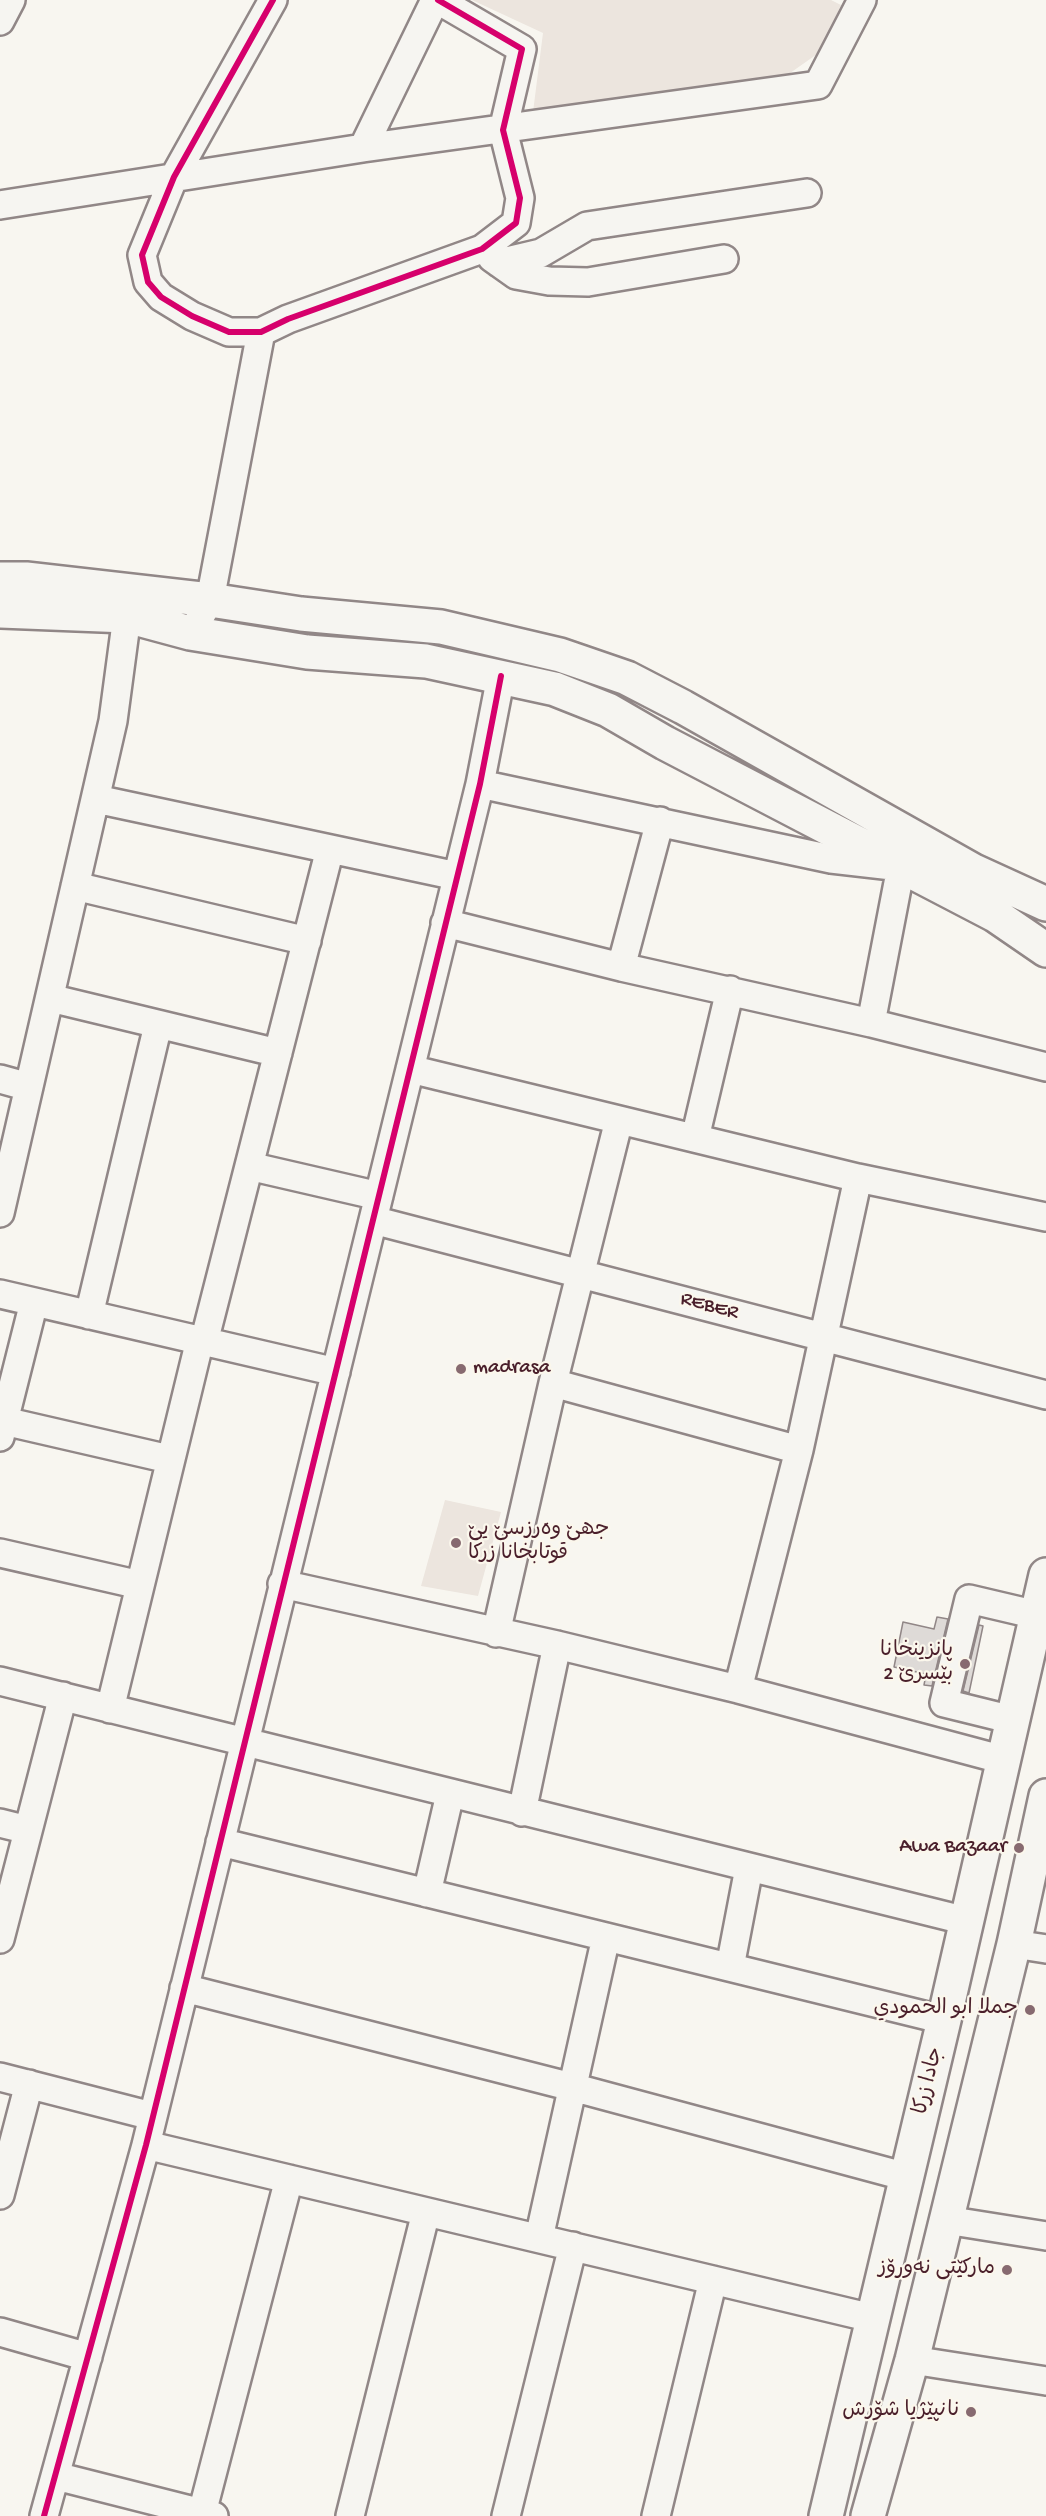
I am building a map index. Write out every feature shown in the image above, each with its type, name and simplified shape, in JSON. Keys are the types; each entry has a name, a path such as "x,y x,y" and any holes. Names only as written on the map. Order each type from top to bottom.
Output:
{"main road":[{"path":"0,579 26,579 210,600 301,614 441,627 560,655 627,678 683,707 974,871 1046,904"},
{"path":"1,616 128,616 190,633 307,652 426,661 555,688 608,710 665,743 995,915 1046,950"},
{"name":"جادا زرکا","path":"826,2516 944,2020 1046,1575"},
{"path":"868,2516 912,2360 1014,1944 1046,1796"}],"street":[{"path":"0,21 11,0"},
{"path":"273,0 174,177 142,255 148,282 161,297 192,316 229,332 261,332 288,319 490,256 541,252 587,226 807,193"},
{"path":"363,148 437,0 522,49 503,130 520,198 516,224 490,256"},
{"path":"0,205 363,148 818,85 862,0"},
{"path":"490,256 516,275 549,281 588,282 724,260"},
{"path":"190,633 210,600 261,332"},
{"path":"0,1214 113,721 128,616"},
{"path":"44,2516 146,2145 480,784 501,676"},
{"path":"480,784 831,859 901,867 871,1023"},
{"path":"96,799 457,876"},
{"path":"621,967 660,821"},
{"path":"110,1708 169,1460 249,1166 330,849"},
{"path":"75,886 307,941"},
{"path":"445,923 621,967 871,1023 1046,1067"},
{"path":"695,1138 730,990"},
{"path":"50,998 278,1053"},
{"path":"89,1315 158,1025"},
{"path":"410,1069 858,1178 1046,1217"},
{"path":"0,1079 29,1087"},
{"path":"496,1633 553,1383 619,1120"},
{"name":"REBER","path":"249,1166 580,1273 1046,1395"},
{"path":"738,1689 799,1450 858,1178"},
{"path":"0,1294 336,1372"},
{"path":"34,1302 2,1430 169,1460"},
{"path":"553,1383 799,1450"},
{"path":"0,1553 140,1585"},
{"path":"282,1584 557,1645 738,1689 1004,1760"},
{"path":"1013,1720 944,1703 969,1599 1037,1615"},
{"path":"522,1812 557,1645"},
{"path":"0,1681 967,1921"},
{"path":"0,1939 63,1696"},
{"path":"427,1893 450,1794"},
{"path":"0,1823 28,1830"},
{"path":"220,1842 944,2020"},
{"path":"730,1967 749,1868"},
{"path":"539,2238 606,1937"},
{"path":"1014,1944 1046,1949"},
{"path":"184,1988 572,2087 906,2177"},
{"path":"0,2077 152,2116"},
{"path":"0,2195 29,2084"},
{"path":"146,2145 872,2318"},
{"path":"56,2476 208,2514 289,2179"},
{"path":"350,2516 426,2211"},
{"path":"946,2220 1046,2236"},
{"path":"506,2516 573,2246"},
{"path":"656,2516 713,2280"},
{"path":"0,2332 88,2357"},
{"path":"912,2360 1046,2381"}],"shaded area":[{"path":"472,0 831,0 841,5 820,52 783,78 532,120 543,33"},
{"path":"445,1500 501,1512 478,1596 421,1586"}],"building":[{"path":"937,1617 948,1619 932,1686 924,1685 926,1674 894,1667 903,1622 934,1629"},
{"path":"979,1625 983,1626 969,1693 963,1691"}],"cycle path":[{"path":"273,0 174,177 142,255 148,282 161,297 192,316 229,332 261,332 288,319 482,249 516,223 520,198 503,130 522,49 438,0"},
{"path":"44,2516 146,2145 480,784 501,676"}],"place":[{"name":"madrasa","path":"461,1369"},
{"name":"جھێ وەرزسێ یێ قوتابخانا زرکا","path":"456,1543"},
{"name":"پانزینخانا بێسرێ 2","path":"965,1664"},
{"name":"Awa Bazaar","path":"1019,1848"},
{"name":"جملا ابو الحمودي","path":"1030,2010"},
{"name":"مارکێتی نەورۆز","path":"1007,2270"},
{"name":"نانپێژیا شۆرش","path":"971,2412"}]}
